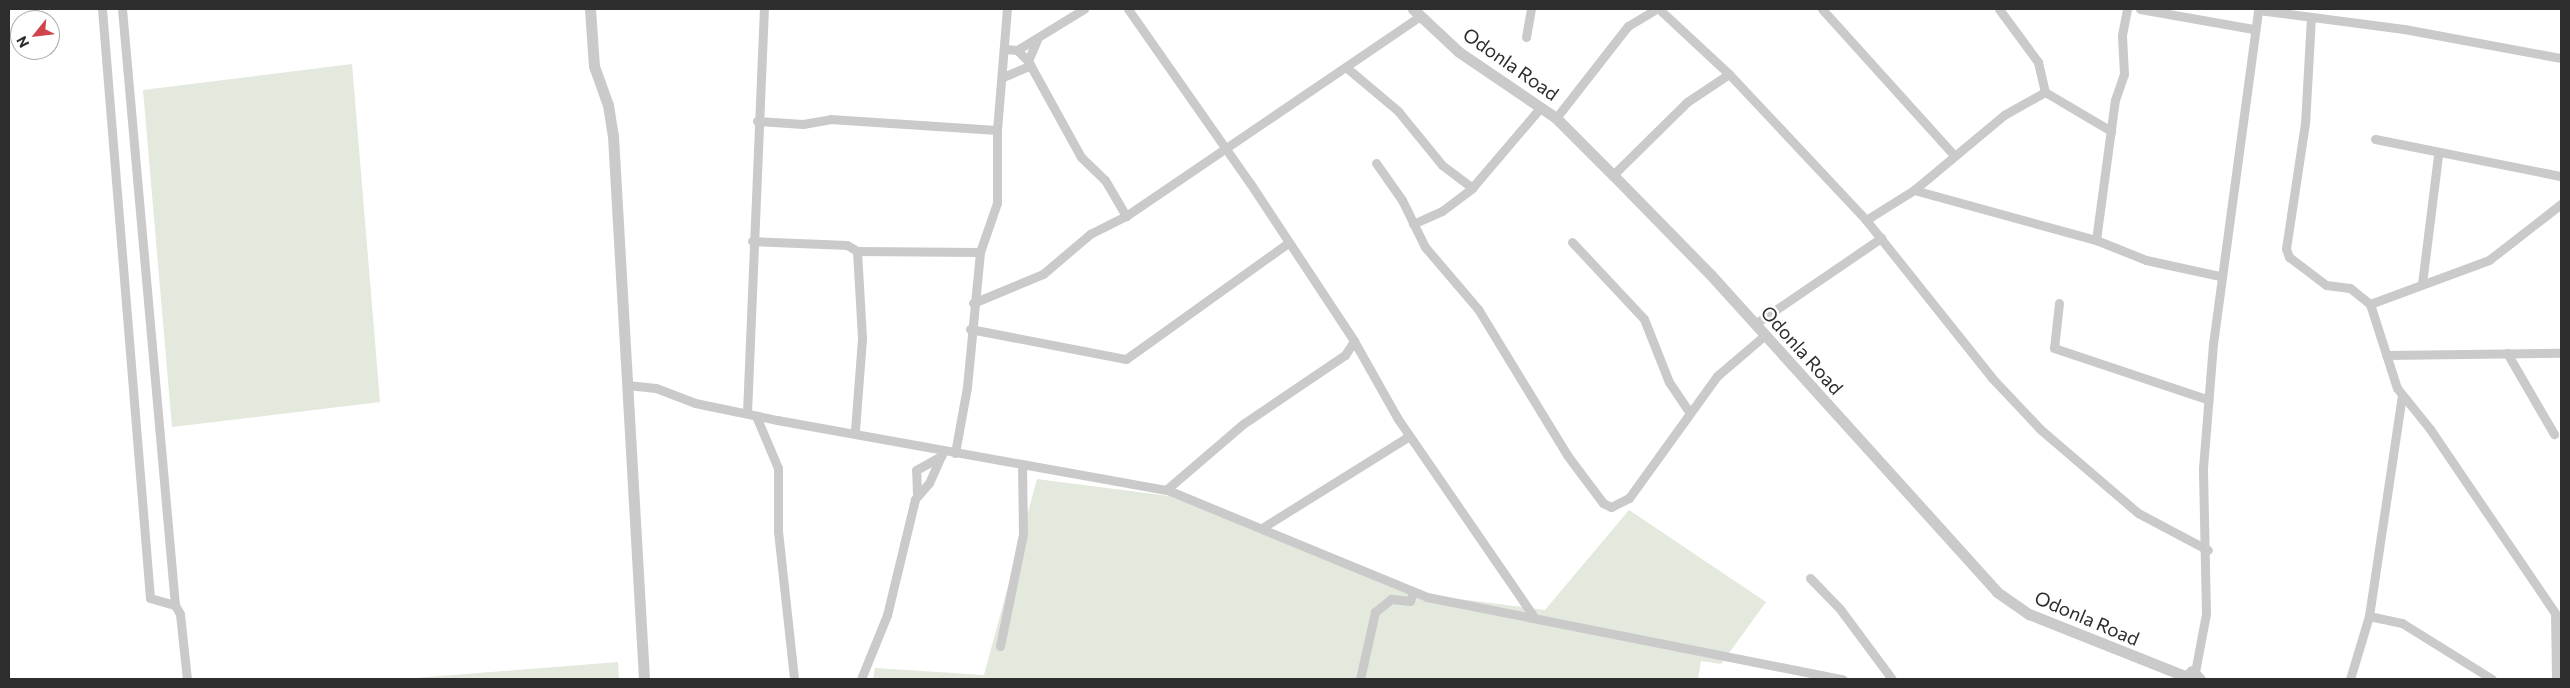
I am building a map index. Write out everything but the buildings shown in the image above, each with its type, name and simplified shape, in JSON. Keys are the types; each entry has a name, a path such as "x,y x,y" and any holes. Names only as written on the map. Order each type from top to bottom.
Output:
{"street":[{"path":"102,9 150,598 175,605"},
{"path":"122,9 175,605 187,679"},
{"path":"590,9 594,66 611,117 644,679"},
{"path":"764,9 752,240 752,415 766,433 778,468 778,531 794,679"},
{"path":"955,454 967,387 970,329 980,252 996,203 997,130 1003,77 1007,9"},
{"path":"1005,49 1017,50 1037,40 1084,9"},
{"path":"1128,9 1226,150 1354,341 1409,436 1532,614"},
{"path":"1526,37 1531,9"},
{"path":"1556,118 1628,26 1657,9 1670,12 1866,220 1992,378 2040,429 2138,513 2208,550"},
{"path":"1822,9 1954,155"},
{"path":"1999,9 2038,62 2045,92 2111,131"},
{"path":"2096,240 2115,100 2124,74 2122,35 2126,12 2140,9 2253,29"},
{"path":"2191,676 2206,614 2208,550 2203,468 2220,276 2253,29 2258,10 2312,17 2561,58"},
{"path":"973,303 1033,280 1090,234 1126,216 1347,68 1417,12"},
{"name":"Odonla Road","path":"1417,12 1460,52 1556,118 1755,324 2003,597 2060,628 2191,676"},
{"path":"2312,17 2305,123 2286,248 2289,257 2326,285 2350,288 2370,304 2386,355 2388,368 2402,396 2430,429 2555,613 2556,679"},
{"path":"1003,77 1030,63 1037,40"},
{"path":"1017,50 1030,63 1081,157 1105,180 1126,216"},
{"path":"1347,68 1398,111 1442,164 1472,188"},
{"path":"1613,175 1687,102 1730,74"},
{"path":"1866,220 1914,190 2004,115 2045,92"},
{"path":"1413,224 1442,211 1472,188 1542,107"},
{"path":"757,120 803,124 830,119 997,130"},
{"path":"2375,140 2438,155 2561,176"},
{"path":"2422,284 2438,155"},
{"path":"1376,164 1426,247 1478,309 1567,455 1603,503 1611,507 1629,498 1717,376 1765,336"},
{"path":"1914,190 2096,240 2146,260 2220,276"},
{"path":"2370,304 2489,260 2561,204"},
{"path":"1755,324 1881,238"},
{"path":"752,240 847,245 857,251 980,252"},
{"path":"1572,242 1644,319 1669,382 1690,413"},
{"path":"970,329 1126,359 1288,243"},
{"path":"855,431 862,339 857,251"},
{"path":"2059,303 2054,348 2209,400"},
{"path":"1166,490 1243,424 1345,355 1354,341"},
{"path":"2507,353 2554,434"},
{"path":"2386,355 2561,353"},
{"path":"627,385 656,388 695,403 777,420 855,431 943,453 1166,490 1262,528 1413,592 1532,614 1685,650 1843,679"},
{"path":"2350,679 2369,616 2402,396"},
{"path":"766,433 777,420"},
{"path":"1262,528 1409,436"},
{"path":"917,494 930,483 943,453"},
{"path":"861,679 887,615 917,494 916,470 943,453"},
{"path":"1000,646 1023,534 1022,466"},
{"path":"1810,578 1840,608 1892,679"},
{"path":"1360,679 1375,612 1392,599 1410,601 1413,592"},
{"path":"2369,616 2402,623 2492,679"}],"shaded area":[{"path":"352,64 380,402 172,427 143,90"},
{"path":"1037,479 1169,496 1435,596 1545,610 1629,510 1766,602 1721,664 1701,661 1698,679 873,679 875,668 984,675"},
{"path":"618,662 619,679 402,679"}]}
